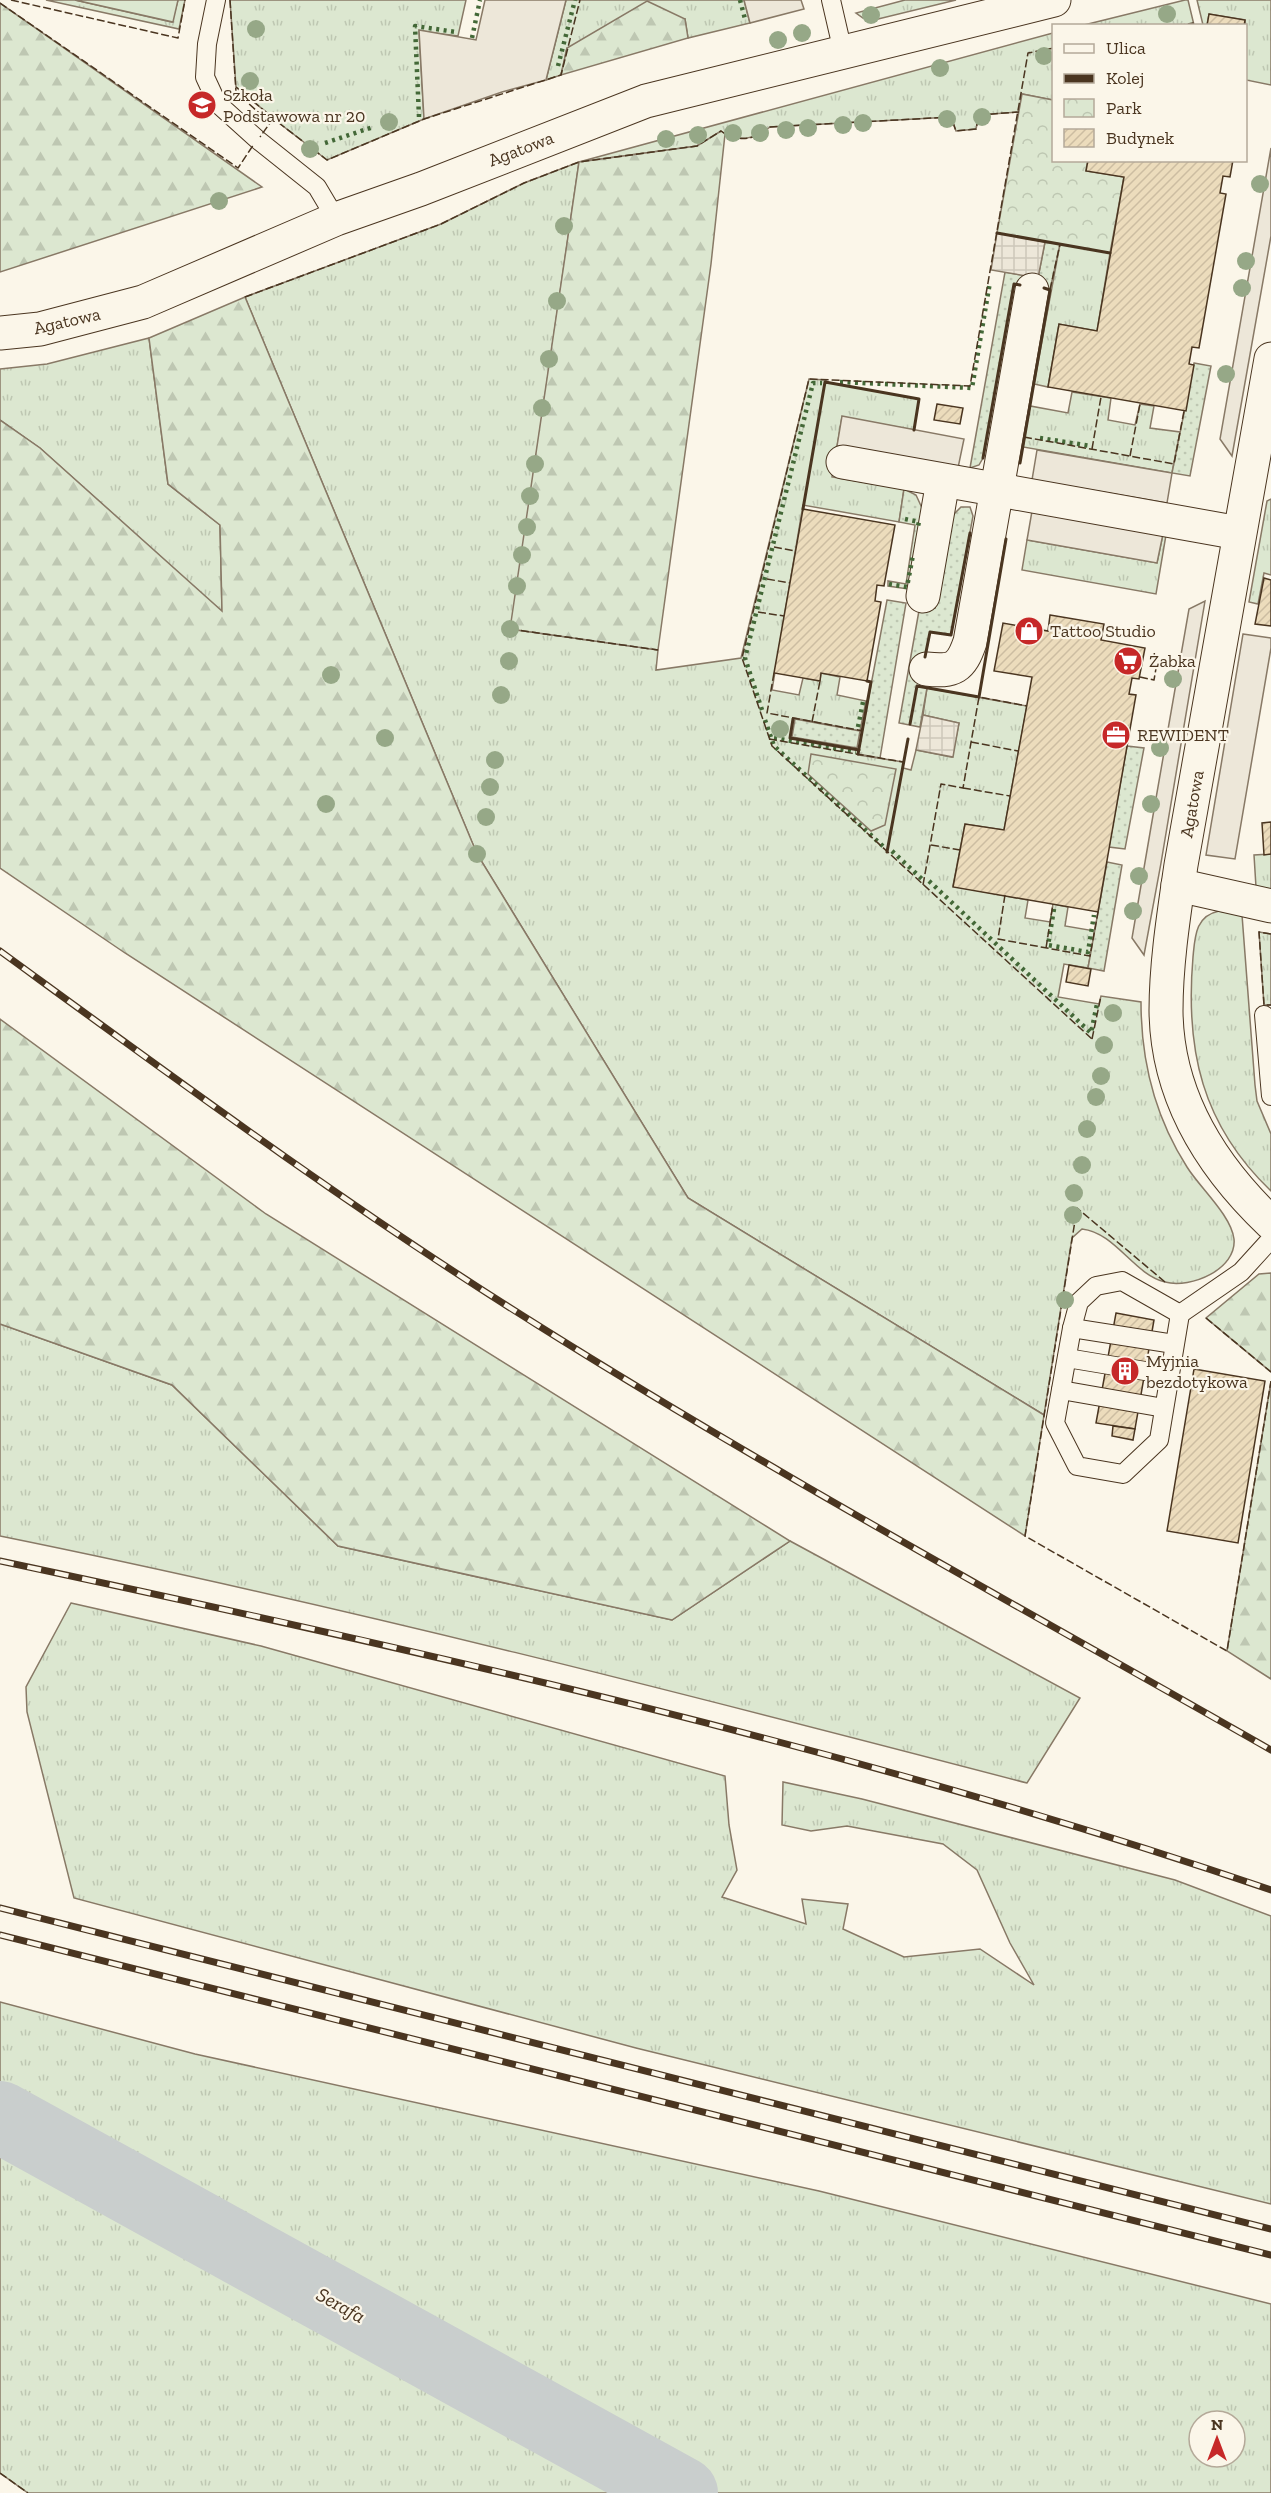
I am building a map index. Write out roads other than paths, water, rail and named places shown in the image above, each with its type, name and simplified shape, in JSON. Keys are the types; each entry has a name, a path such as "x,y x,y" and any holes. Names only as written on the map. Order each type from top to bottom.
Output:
{"street":[{"name":"Agatowa","path":"0,333 40,329 143,302 336,219 422,189 646,101 1054,0"},
{"path":"926,669 941,671 957,668 965,657 970,642 1032,290"},
{"name":"Agatowa","path":"1271,359 1260,471 1239,533 1178,885 1166,1013 1169,1044 1176,1077 1204,1144 1226,1177 1271,1223"},
{"path":"843,462 1239,533"},
{"path":"922,596 943,481"},
{"path":"1178,885 1271,906"}],"lane":[{"path":"216,0 207,44 205,77 217,103 258,140 317,187 336,219"},
{"path":"831,0 843,52"},
{"path":"1264,1015 1271,1096"},
{"path":"1180,1314 1122,1281 1096,1286 1079,1302 1072,1328 1055,1423 1077,1466 1123,1474 1159,1440 1180,1314 1241,1272 1271,1239"},
{"path":"1072,1328 1174,1344"},
{"path":"1067,1358 1169,1375"},
{"path":"1061,1390 1164,1408"}],"waterway":[{"name":"Serafa","path":"0,2117 682,2493"}],"railway":[{"path":"0,951 333,1190 539,1326 811,1489 1271,1750"},
{"path":"0,1561 481,1668 800,1747 958,1791 1271,1890"},
{"path":"0,1908 1271,2229"},
{"path":"0,1935 1271,2255"}],"place":[{"name":"Szkoła Podstawowa nr 20","path":"202,105"},
{"name":"Tattoo Studio","path":"1029,631"},
{"name":"Żabka","path":"1128,661"},
{"name":"REWIDENT","path":"1116,735"},
{"name":"Myjnia bezdotykowa","path":"1125,1371"}]}
